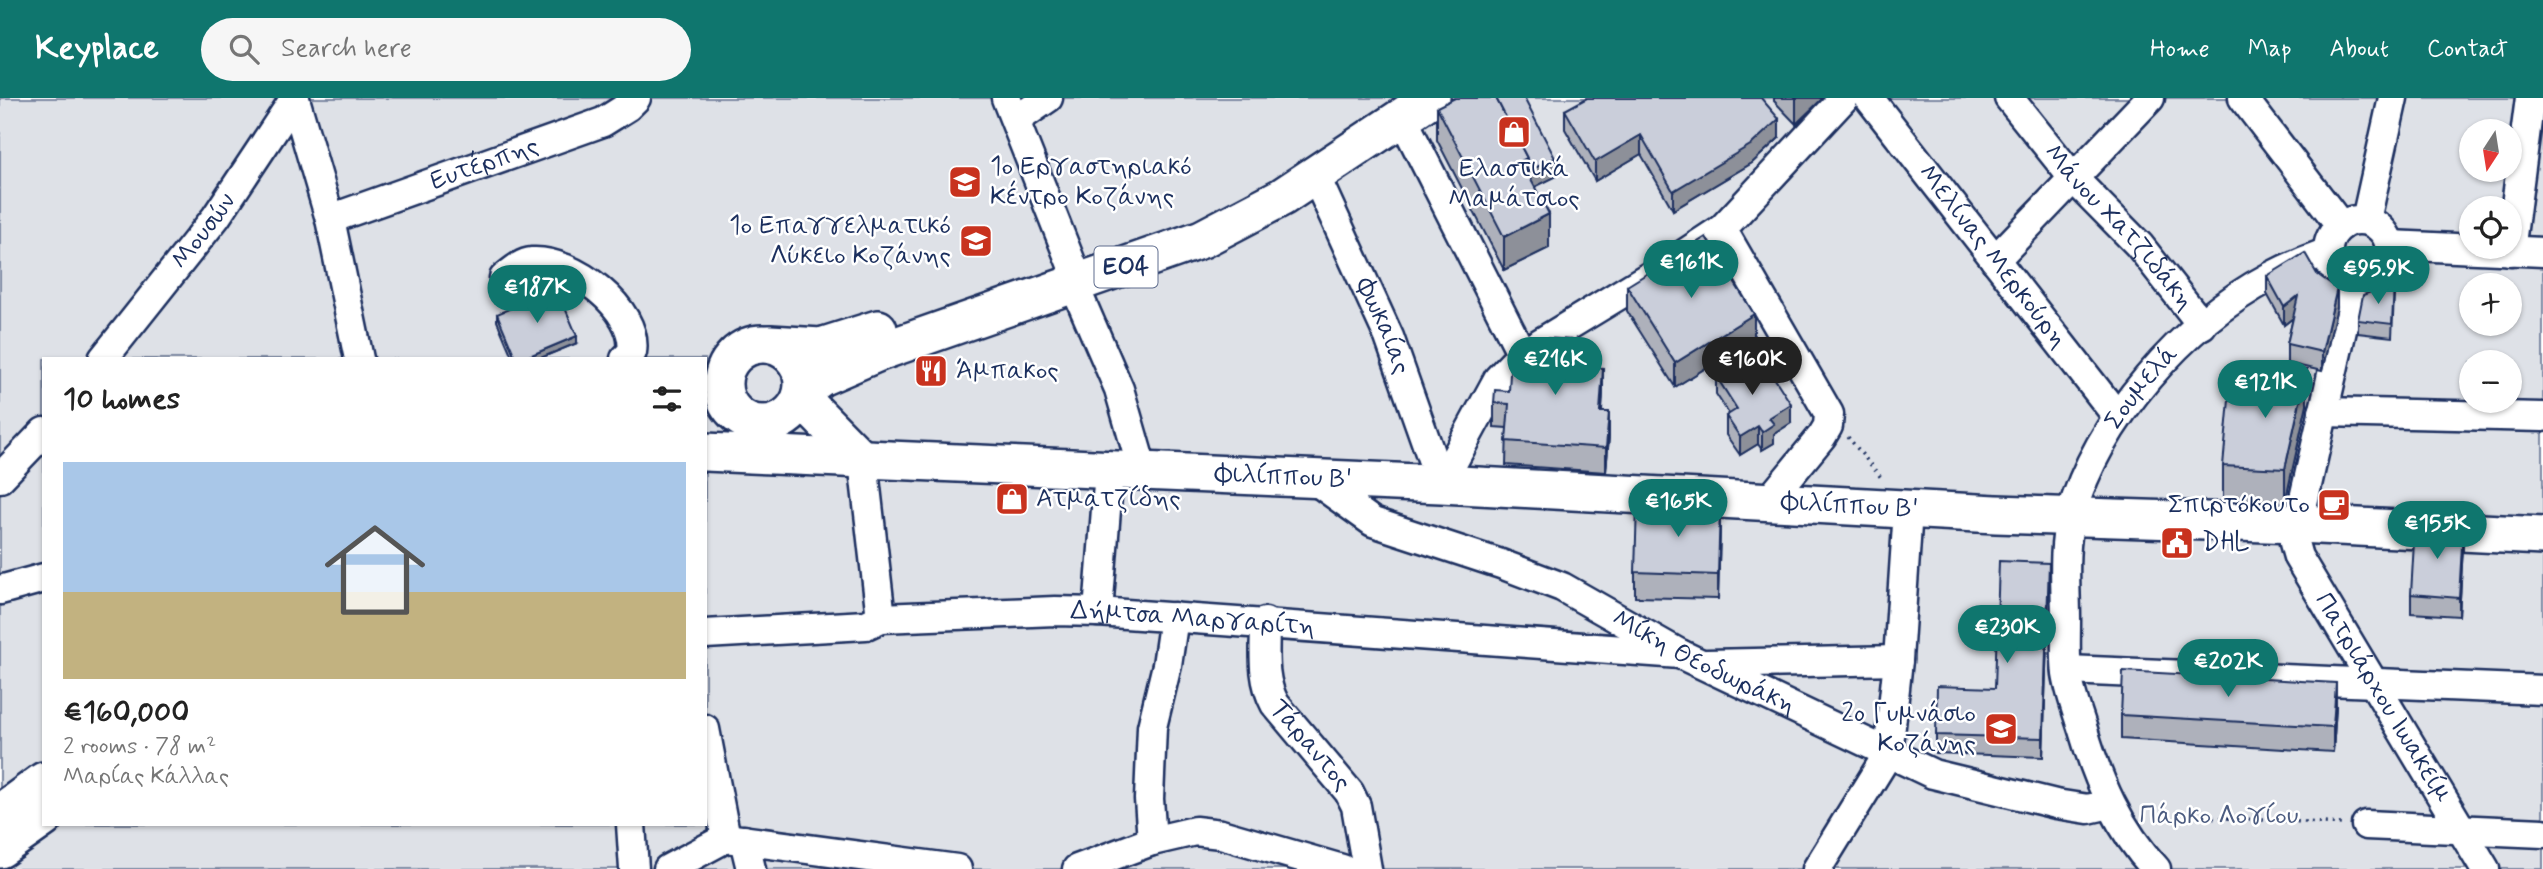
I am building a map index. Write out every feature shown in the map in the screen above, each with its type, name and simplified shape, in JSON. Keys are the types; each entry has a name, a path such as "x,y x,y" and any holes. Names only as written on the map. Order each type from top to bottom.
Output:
{"main road":[{"name":"ΕΟ4","path":"707,382 732,358 750,346 770,344 814,347 834,343 1202,239 1265,207 1412,104"},
{"name":"ΕΟ4","path":"759,423 779,421 789,414 809,386 821,377 1216,215 1412,104"},
{"path":"770,344 787,351 795,359 803,375 802,396 863,461"},
{"path":"732,358 724,378 724,392 734,411 759,423 807,458"},
{"path":"707,421 759,423"},
{"name":"Φιλίππου Β'","path":"707,452 863,461 1441,484 1908,510 2543,536"},
{"path":"0,813 42,782"},
{"path":"0,849 42,819"}],"street":[{"path":"295,98 330,219 359,357"},
{"name":"Μουσών","path":"105,357 216,217 295,98"},
{"name":"Ευτέρπης","path":"330,219 603,122 636,98"},
{"path":"1048,98 1011,109 1119,389 1126,472 1098,612"},
{"path":"1441,484 1499,379 1522,354 1660,271 1722,229 1844,98"},
{"name":"Μελίνας Μερκούρη","path":"1869,98 2117,416"},
{"name":"Μάνου Χατζιδάκη","path":"2009,98 2074,179 2139,245 2202,325"},
{"path":"1995,260 2150,98"},
{"path":"2243,98 2353,223 2377,225 2386,234 2390,257 2377,276 2365,281 2353,281 2336,271 2330,262 2329,242 2353,223 2393,98"},
{"path":"2517,196 2530,98"},
{"path":"1412,104 1522,354"},
{"name":"Φωκαίας","path":"1315,174 1390,337 1441,484"},
{"path":"1722,229 1829,414 1828,426 1822,436 1767,503"},
{"path":"2390,245 2459,248"},
{"path":"2522,251 2543,252"},
{"name":"Σουμελά","path":"2156,869 2128,834 2110,804 2070,690 2067,670 2066,551 2071,517 2082,485 2117,416 2162,362 2202,325 2268,277 2328,252"},
{"path":"1129,275 1137,279 1171,267 1174,258"},
{"path":"503,278 529,262 547,263 597,288 612,301 633,334 632,352 627,357"},
{"name":"Πατριάρχου Ιωακείμ","path":"2353,281 2294,543 2298,557 2485,869"},
{"path":"2323,412 2543,417"},
{"path":"0,478 42,434"},
{"path":"863,461 881,618"},
{"name":"Μίκη Θεοδωράκη","path":"1312,478 1373,522 1502,564 1562,587 1691,659 1933,774 2056,804 2088,809 2110,804"},
{"path":"1817,869 1888,754 1898,660 1908,510"},
{"path":"0,590 42,579"},
{"name":"Δήμτσα Μαργαρίτη","path":"707,634 866,625 881,618 1055,611 1265,622 1691,659 1898,660"},
{"path":"1152,841 1149,799 1152,727 1167,664 1174,617"},
{"name":"Τάραντος","path":"1265,622 1267,690 1275,704 1349,793 1356,806 1367,869"},
{"path":"2067,670 2543,690"},
{"path":"707,736 735,839 751,869"},
{"path":"2366,825 2543,833"},
{"path":"631,826 634,869"},
{"path":"1077,869 1152,841 1195,831 1221,834 1342,869"},
{"path":"668,869 735,839 957,869"}],"path":[{"path":"1829,414 1908,510"},
{"path":"2185,816 2366,825"}],"green space":[{"name":"Πάρκο Λογίου","path":"0,98 2543,98 2543,869 0,869"}],"building":[{"path":"1455,98 1496,98 1527,158 1521,161 1549,214 1504,237 1437,107"},
{"path":"1496,98 1524,98 1555,158 1527,172 1527,158"},
{"path":"1587,98 1761,98 1779,119 1752,144 1673,191 1641,135 1595,162 1565,110"},
{"path":"1706,237 1754,314 1675,363 1627,286"},
{"path":"2305,253 2317,274 2337,288 2322,352 2287,344 2298,296 2284,307 2267,276"},
{"path":"2394,283 2392,324 2358,320 2363,295"},
{"path":"557,289 577,336 527,357 515,357 497,314"},
{"path":"1545,338 1589,341 1587,367 1603,368 1600,412 1609,412 1606,448 1506,441 1509,404 1494,403 1495,390 1509,391 1511,356 1527,357 1528,344 1544,345"},
{"path":"1745,357 1755,373 1766,365 1791,404 1769,418 1774,424 1762,432 1758,426 1740,437 1726,416 1737,409 1716,376"},
{"path":"2257,366 2307,370 2285,469 2223,466 2229,400 2253,401"},
{"path":"1637,504 1720,506 1718,575 1635,572"},
{"path":"2415,525 2463,528 2459,598 2411,594"},
{"path":"1999,561 2049,563 2043,738 1936,735 1937,686 1995,688"},
{"path":"2123,671 2336,683 2333,727 2121,715"}],"place":[{"name":"Ελαστικά Μαμάτσιος","path":"1514,132"},
{"name":"1ο Εργαστηριακό Κέντρο Κοζάνης","path":"965,182"},
{"name":"1ο Επαγγελματικό Λύκειο Κοζάνης","path":"976,241"},
{"name":"Άμπακος","path":"931,371"},
{"name":"Ατματζίδης","path":"1012,499"},
{"name":"Σπιρτόκουτο","path":"2334,505"},
{"name":"DHL","path":"2177,543"},
{"name":"2o Γυμνάσιο Κοζάνης","path":"2001,729"}]}
